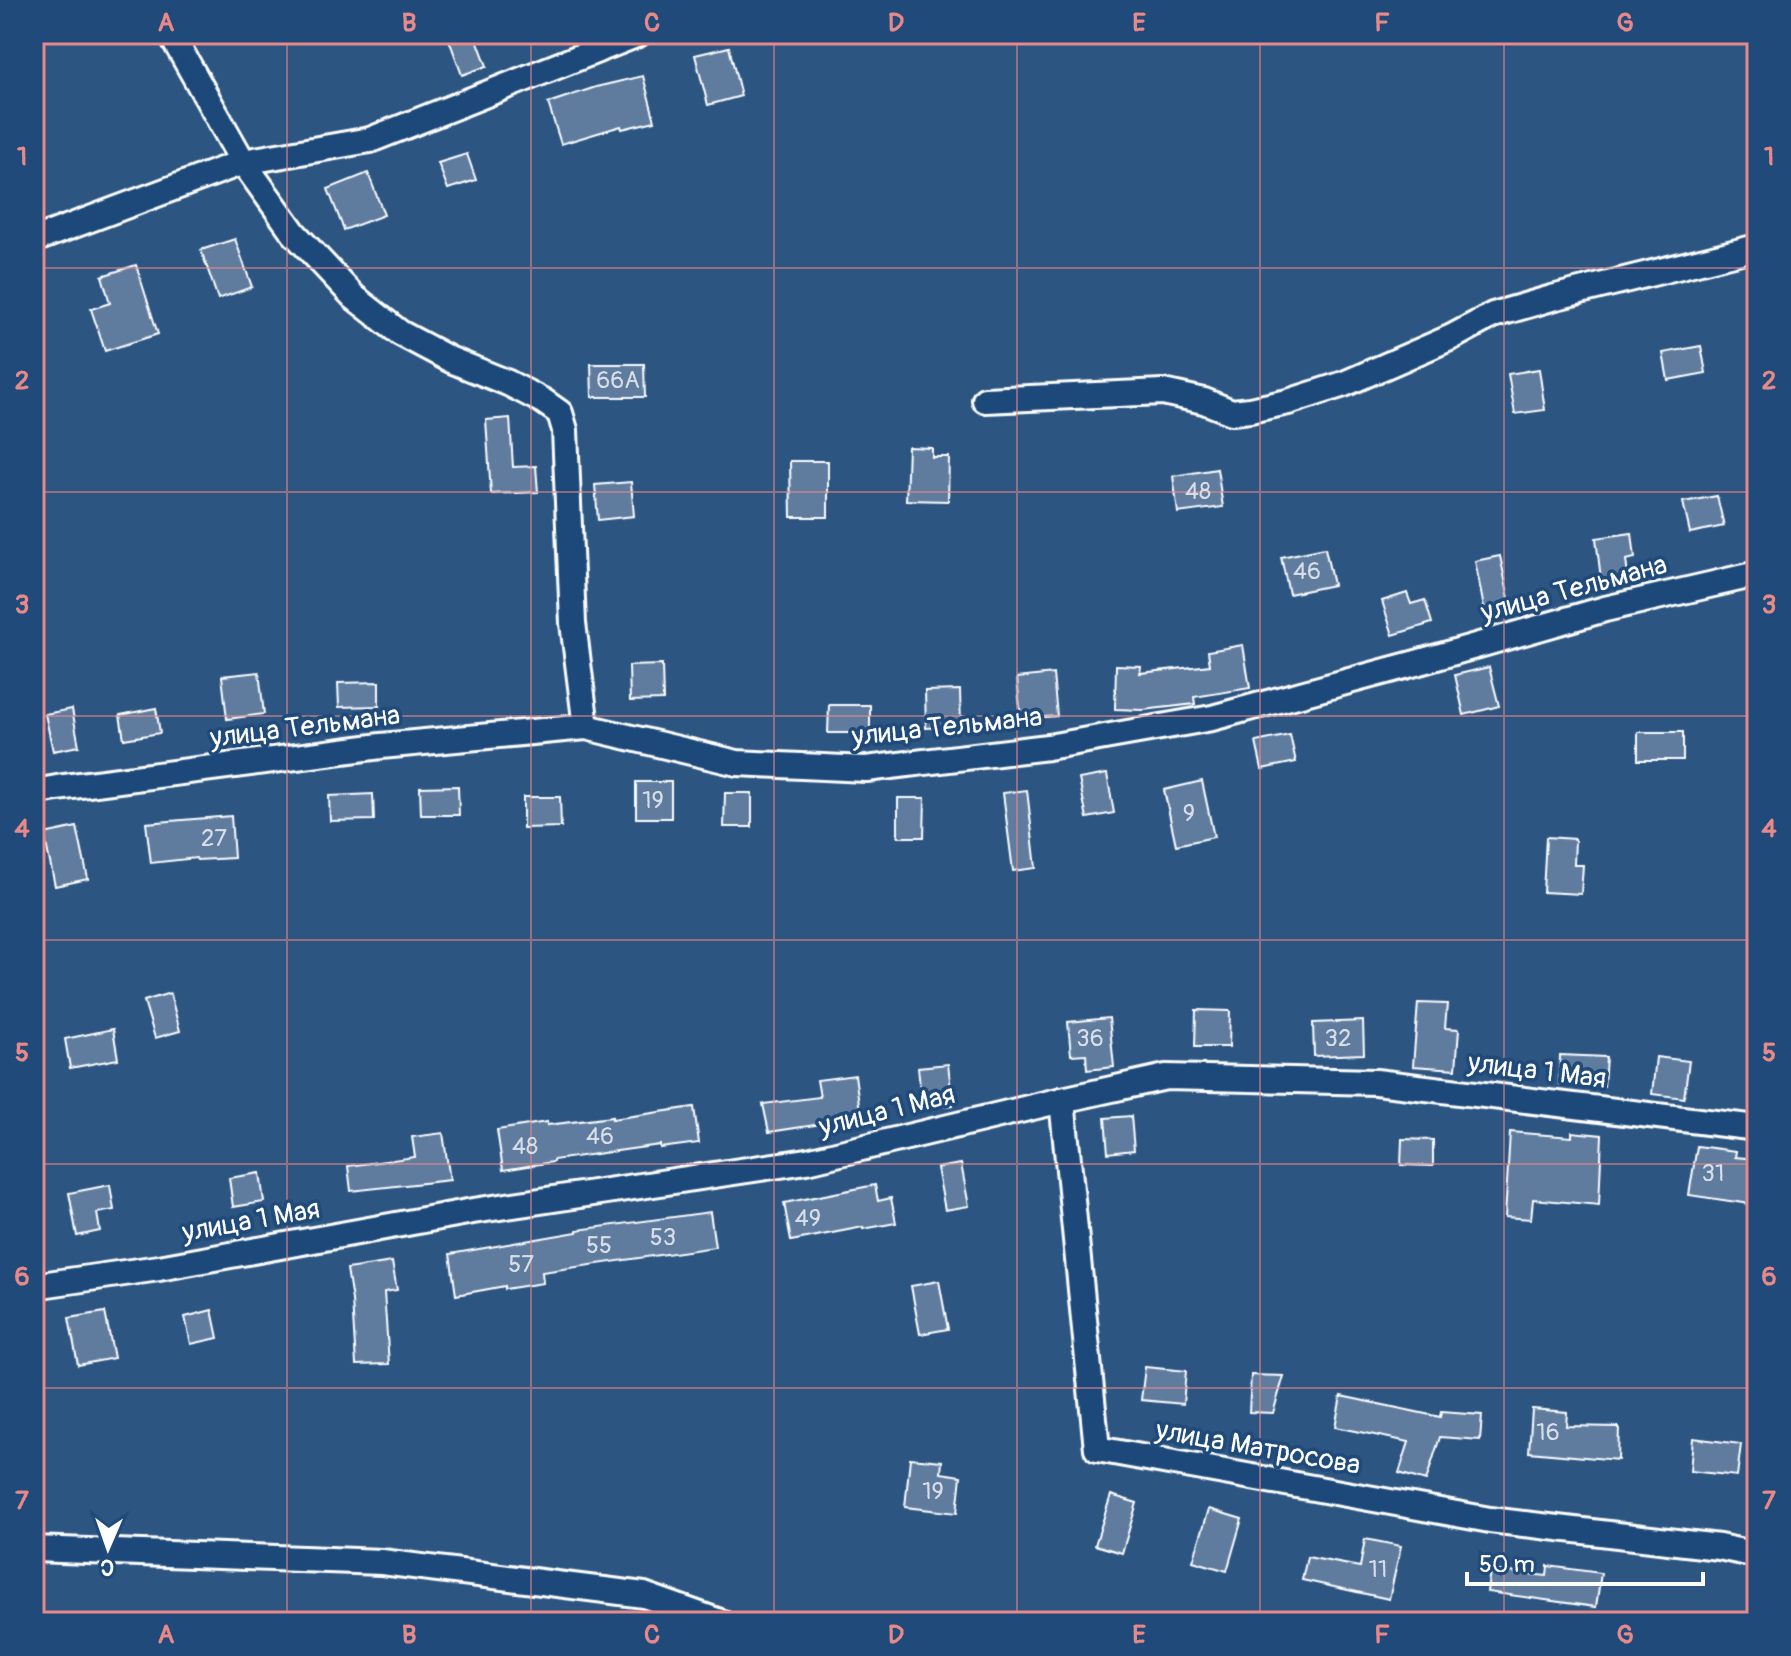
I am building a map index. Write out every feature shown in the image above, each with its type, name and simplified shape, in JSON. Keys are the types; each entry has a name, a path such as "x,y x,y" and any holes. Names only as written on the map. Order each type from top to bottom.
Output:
{"street":[{"path":"171,34 243,162 294,233 354,297 400,333 451,360 519,389 560,413 565,430 573,623 586,727"},
{"path":"34,240 243,162 370,140 638,34"},
{"path":"985,400 1163,392 1204,401 1232,412 1250,410 1288,402 1344,384 1452,337 1493,315 1757,247"},
{"name":"улица Тельмана","path":"34,792 381,746 586,727 737,763 866,769 1033,749 1212,718 1605,609 1757,574"},
{"name":"улица 1 Мая","path":"34,1286 159,1268 473,1211 807,1161 1166,1077 1376,1082 1757,1128"},
{"name":"улица Матросова","path":"1062,1100 1097,1449 1490,1520 1719,1547 1757,1555"},
{"path":"34,1549 382,1562 644,1595 720,1622"}],"building":[{"path":"447,34 475,34 487,66 462,75"},
{"path":"729,47 741,96 708,105 695,55"},
{"path":"643,76 655,121 622,129 621,126 561,144 548,103"},
{"path":"467,154 476,180 448,189 438,163"},
{"path":"368,173 384,215 344,230 328,189"},
{"path":"235,239 252,287 218,299 201,250"},
{"path":"136,265 158,334 105,351 91,309 110,303 102,276"},
{"path":"1701,346 1706,373 1668,380 1663,353"},
{"path":"591,364 644,364 645,397 592,397"},
{"path":"1539,369 1545,410 1515,414 1508,374"},
{"path":"510,418 513,467 536,466 538,492 491,494 486,420"},
{"path":"908,447 932,448 932,457 949,457 948,501 906,500"},
{"path":"790,461 828,461 828,517 791,517"},
{"path":"1217,469 1223,507 1178,513 1173,476"},
{"path":"631,482 634,516 598,520 595,485"},
{"path":"1717,496 1724,526 1690,533 1683,502"},
{"path":"1632,533 1635,558 1626,560 1629,584 1602,587 1596,538"},
{"path":"1325,548 1333,585 1289,594 1281,557"},
{"path":"1500,556 1510,603 1484,608 1475,561"},
{"path":"1407,593 1411,604 1425,600 1432,623 1393,635 1382,601"},
{"path":"1243,645 1250,688 1194,697 1195,704 1143,710 1115,709 1116,665 1141,666 1140,673 1210,665 1208,651"},
{"path":"662,665 663,700 630,701 629,666"},
{"path":"1489,667 1499,706 1464,715 1455,675"},
{"path":"259,672 264,714 227,719 222,676"},
{"path":"1053,674 1057,716 1021,719 1017,678"},
{"path":"379,682 379,706 339,707 338,683"},
{"path":"960,690 961,726 926,728 925,691"},
{"path":"829,705 870,705 870,733 828,733"},
{"path":"156,708 160,733 124,739 120,715"},
{"path":"72,709 79,746 53,751 45,714"},
{"path":"1638,732 1683,732 1683,760 1638,760"},
{"path":"1290,735 1296,762 1262,769 1256,742"},
{"path":"1107,774 1114,813 1087,818 1079,779"},
{"path":"1202,781 1214,837 1176,845 1164,790"},
{"path":"636,782 671,782 671,818 636,818"},
{"path":"458,786 459,815 421,815 420,787"},
{"path":"1027,790 1036,868 1013,871 1003,793"},
{"path":"725,793 752,793 752,827 724,827"},
{"path":"373,794 374,820 330,821 329,796"},
{"path":"523,797 560,797 561,827 523,828"},
{"path":"898,798 925,798 924,837 898,837"},
{"path":"231,816 234,858 151,863 146,823"},
{"path":"77,827 88,879 55,886 44,834"},
{"path":"1546,837 1575,839 1574,865 1583,865 1581,894 1543,892"},
{"path":"170,993 180,1031 155,1038 144,1001"},
{"path":"1418,1003 1447,1004 1445,1028 1459,1029 1456,1069 1413,1066"},
{"path":"1196,1010 1230,1011 1229,1047 1195,1047"},
{"path":"1109,1018 1114,1067 1087,1070 1086,1054 1071,1055 1068,1022"},
{"path":"1363,1021 1364,1054 1314,1056 1313,1023"},
{"path":"113,1029 118,1059 70,1068 65,1039"},
{"path":"1560,1055 1606,1057 1604,1086 1559,1084"},
{"path":"1656,1057 1689,1061 1684,1098 1652,1094"},
{"path":"948,1064 953,1105 922,1108 918,1067"},
{"path":"855,1075 861,1118 769,1132 763,1104 820,1097 817,1080"},
{"path":"694,1107 699,1143 660,1148 660,1145 503,1170 497,1130 547,1122 547,1125 612,1119"},
{"path":"1131,1116 1134,1150 1108,1153 1105,1118"},
{"path":"1510,1132 1572,1137 1572,1132 1602,1135 1599,1205 1533,1199 1531,1219 1505,1217"},
{"path":"443,1133 450,1180 351,1191 348,1166 415,1157 412,1137"},
{"path":"1402,1139 1433,1140 1433,1166 1401,1165"},
{"path":"1697,1146 1736,1151 1735,1157 1757,1159 1757,1205 1689,1195"},
{"path":"961,1164 969,1206 945,1210 937,1168"},
{"path":"260,1173 264,1202 233,1207 229,1178"},
{"path":"110,1185 114,1210 97,1213 100,1231 77,1236 69,1193"},
{"path":"875,1185 878,1201 891,1198 896,1223 791,1241 784,1203"},
{"path":"710,1212 715,1247 542,1272 543,1283 456,1295 450,1254 577,1230"},
{"path":"392,1262 397,1290 384,1292 389,1364 356,1365 347,1269"},
{"path":"939,1281 948,1329 920,1334 911,1286"},
{"path":"212,1310 218,1338 191,1344 185,1317"},
{"path":"105,1312 114,1358 78,1365 69,1318"},
{"path":"1145,1367 1186,1371 1183,1404 1141,1400"},
{"path":"1251,1375 1284,1376 1273,1413 1249,1412"},
{"path":"1341,1396 1440,1417 1441,1412 1482,1415 1480,1440 1440,1437 1426,1481 1399,1473 1409,1442 1335,1427"},
{"path":"1532,1409 1567,1412 1566,1426 1619,1427 1618,1460 1529,1452"},
{"path":"1693,1438 1741,1444 1737,1476 1690,1471"},
{"path":"910,1458 942,1461 941,1473 961,1476 957,1513 905,1507"},
{"path":"1111,1495 1137,1503 1122,1553 1095,1545"},
{"path":"1209,1509 1242,1519 1227,1571 1193,1561"},
{"path":"1365,1539 1401,1546 1389,1599 1302,1580 1307,1557 1360,1567"},
{"path":"1548,1566 1601,1573 1596,1607 1487,1592 1490,1570 1547,1576"}]}
